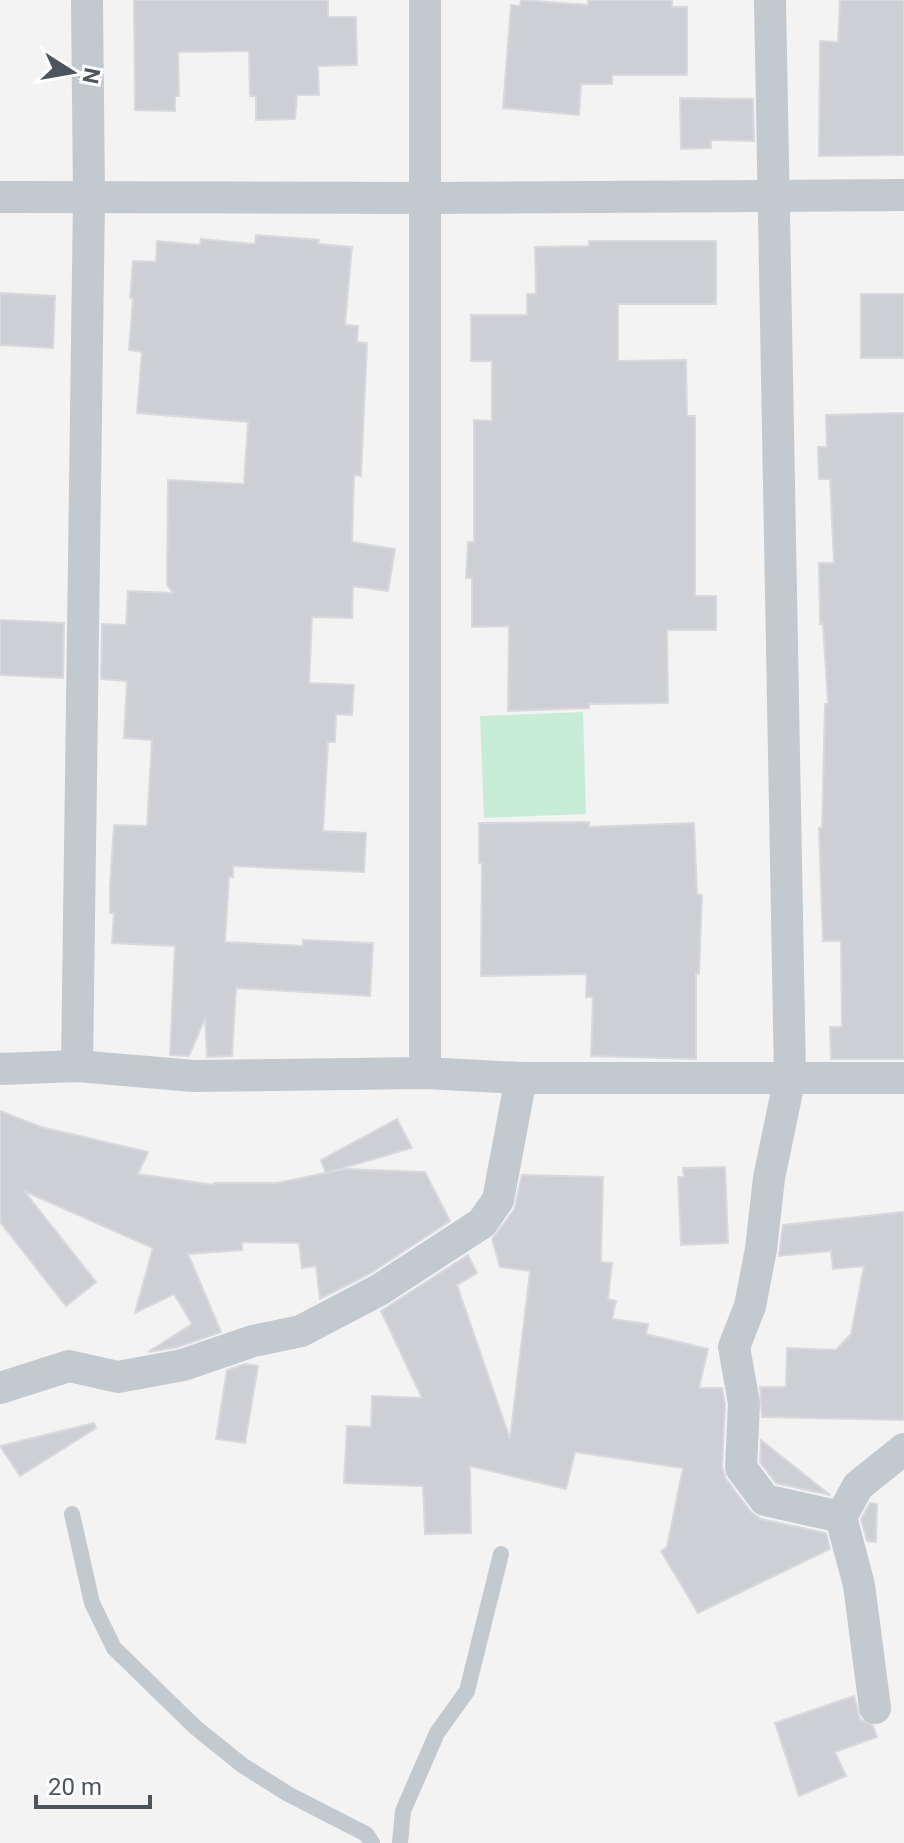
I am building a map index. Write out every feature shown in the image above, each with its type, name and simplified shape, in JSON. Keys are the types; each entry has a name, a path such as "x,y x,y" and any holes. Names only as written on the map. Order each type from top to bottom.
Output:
{"street":[{"path":"77,1066 89,198 87,0"},
{"path":"425,0 425,1073"},
{"path":"770,0 790,1077 769,1178 761,1249 750,1306 734,1347 744,1403 741,1468 765,1500 841,1517"},
{"path":"0,197 904,195"},
{"path":"0,1069 77,1066 194,1076 425,1073 521,1078 904,1078"},
{"path":"0,1388 69,1366 118,1377 183,1365 253,1341 301,1331 379,1290 482,1223 498,1200 521,1078"},
{"path":"875,1708 859,1585 841,1517 858,1486 904,1449"}],"lane":[{"path":"72,1514 92,1603 114,1648 195,1727 242,1765 288,1794 366,1834 372,1843"},
{"path":"400,1843 403,1811 437,1733 467,1691 501,1554"}],"green space":[{"path":"583,712 586,814 484,818 480,716"}],"building":[{"path":"134,0 328,0 328,17 356,17 357,65 318,66 319,95 297,95 295,119 256,120 256,96 250,96 249,51 178,52 179,96 175,96 175,111 135,110"},
{"path":"521,0 588,5 588,0 672,0 672,7 687,7 687,75 612,75 612,84 581,84 579,115 503,108 511,5 520,6"},
{"path":"840,0 904,0 904,155 819,156 820,41 838,42"},
{"path":"680,98 753,99 754,141 711,140 711,148 681,149"},
{"path":"256,235 319,240 318,244 352,247 345,325 358,326 357,342 367,343 361,476 354,475 352,542 395,549 388,591 353,586 352,618 312,617 309,683 354,685 352,715 336,714 335,742 328,742 323,831 366,833 364,872 233,866 233,877 229,877 225,942 303,946 303,940 373,943 370,996 236,988 232,1056 207,1057 205,1018 189,1056 170,1055 175,946 112,943 114,913 110,913 110,887 114,825 147,826 152,740 124,738 127,681 101,679 102,624 126,625 128,591 173,593 167,585 168,480 244,484 248,422 137,413 142,352 129,350 133,261 156,262 157,241 200,245 201,239 255,244"},
{"path":"589,241 716,241 716,304 618,304 618,361 686,360 687,416 695,416 695,596 716,596 716,630 667,630 668,703 589,704 589,708 508,711 509,626 472,627 472,578 466,578 468,542 474,542 474,420 492,421 492,361 471,361 471,315 527,315 527,294 536,294 535,247 589,246"},
{"path":"0,293 55,296 53,348 0,345"},
{"path":"861,294 904,294 904,358 861,358"},
{"path":"904,413 904,1059 831,1059 830,1027 842,1027 841,941 823,941 819,828 822,828 825,704 828,704 823,624 820,624 819,563 834,563 830,479 819,479 818,447 827,447 826,415"},
{"path":"0,620 64,623 63,678 0,675"},
{"path":"589,822 589,827 694,823 697,894 702,895 699,974 696,973 696,1059 591,1056 593,997 586,997 587,974 481,976 482,863 479,863 479,823"},
{"path":"0,1111 41,1127 148,1152 138,1174 214,1185 277,1183 345,1169 425,1172 450,1221 369,1274 320,1299 316,1266 302,1268 299,1243 242,1242 242,1250 188,1254 221,1332 178,1347 148,1352 192,1324 174,1294 135,1313 153,1248 24,1191 96,1282 66,1306 0,1222"},
{"path":"397,1119 412,1148 326,1173 321,1160"},
{"path":"725,1167 728,1243 681,1245 678,1177 684,1177 683,1168"},
{"path":"522,1175 603,1177 601,1262 612,1263 608,1299 616,1301 612,1319 648,1324 646,1334 708,1349 699,1388 722,1388 725,1404 722,1467 726,1479 751,1512 761,1519 826,1533 830,1549 698,1613 661,1551 667,1547 683,1468 575,1452 566,1489 470,1466 471,1533 425,1534 423,1486 344,1483 347,1426 371,1427 372,1396 422,1398 381,1311 468,1255 477,1273 457,1285 510,1439 530,1271 500,1267 492,1239 514,1210"},
{"path":"904,1212 904,1420 762,1417 760,1387 786,1387 787,1348 836,1350 851,1334 864,1266 833,1269 831,1251 779,1256 783,1225"},
{"path":"245,1364 258,1366 245,1443 216,1439 227,1370"},
{"path":"94,1423 96,1428 20,1476 0,1446"},
{"path":"761,1440 830,1495 776,1483 760,1462"},
{"path":"870,1503 877,1504 876,1542 867,1541 861,1519"},
{"path":"854,1696 860,1719 873,1726 877,1737 835,1752 846,1776 799,1796 775,1723"}]}
